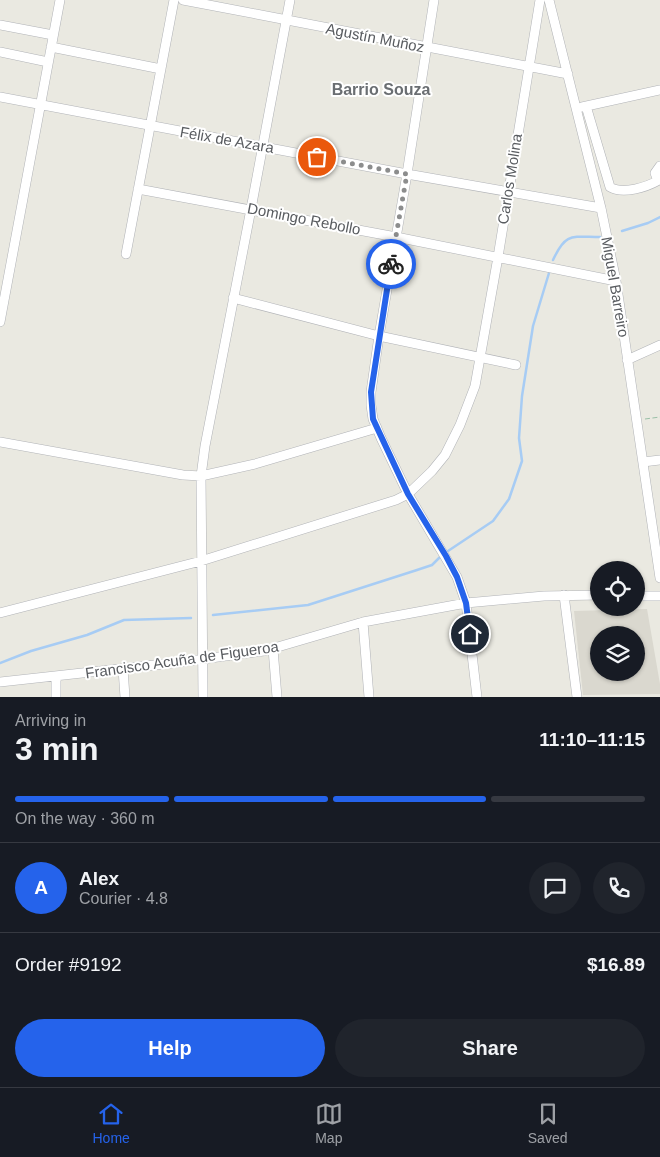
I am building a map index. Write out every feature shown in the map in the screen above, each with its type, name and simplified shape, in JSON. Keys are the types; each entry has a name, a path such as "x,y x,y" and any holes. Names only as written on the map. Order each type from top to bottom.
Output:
{"street":[{"path":"0,322 60,0"},
{"path":"126,254 174,0"},
{"name":"Agustín Muñoz","path":"183,0 568,74"},
{"path":"203,697 201,476 205,446 246,240 290,0"},
{"path":"434,0 379,336 371,392 372,412 377,428 408,494 457,577 466,603 477,697"},
{"name":"Carlos Molina","path":"408,494 432,471 445,455 468,406 475,386 540,0"},
{"name":"Miguel Barreiro","path":"549,0 568,74 582,107 602,208 616,281 660,578"},
{"path":"0,25 53,35"},
{"path":"51,47 161,69"},
{"path":"0,52 48,62"},
{"path":"660,90 582,107 610,187 624,191 652,184 660,180 655,173 660,166"},
{"name":"Félix de Azara","path":"0,97 407,174 602,208"},
{"name":"Domingo Rebollo","path":"138,189 251,209 616,281"},
{"path":"233,298 379,336 516,365"},
{"path":"628,360 660,345"},
{"path":"0,442 183,475 201,476 256,464 377,428"},
{"path":"643,462 660,460"},
{"path":"0,613 201,561 396,500 408,494"},
{"path":"564,595 577,697"},
{"name":"Francisco Acuña de Figueroa","path":"0,682 202,660 273,649 363,622 466,603 564,595 590,595"},
{"path":"645,596 660,596"},
{"path":"363,622 369,697"},
{"path":"273,649 277,697"},
{"path":"124,669 125,697"},
{"path":"56,676 56,697"}],"path":[{"path":"637,421 660,417"}],"shaded area":[{"path":"645,609 647,609 660,684 660,694 583,695 574,611 590,611 590,616 645,616"}],"waterway":[{"path":"622,231 660,217"},
{"path":"553,260 566,240 576,237 600,237"},
{"path":"448,551 493,521 509,499 522,461 519,438 522,396 533,326 549,273"},
{"path":"213,615 308,605 432,565 441,556"},
{"path":"0,663 31,651 87,635 124,620 191,618"}],"way so far":[{"path":"317,157 407,174 391,264"}],"district":[{"name":"Barrio Souza","path":"381,89"}],"route":[{"path":"391,264 371,392 373,419 408,494 457,577 466,603 470,634"}]}
